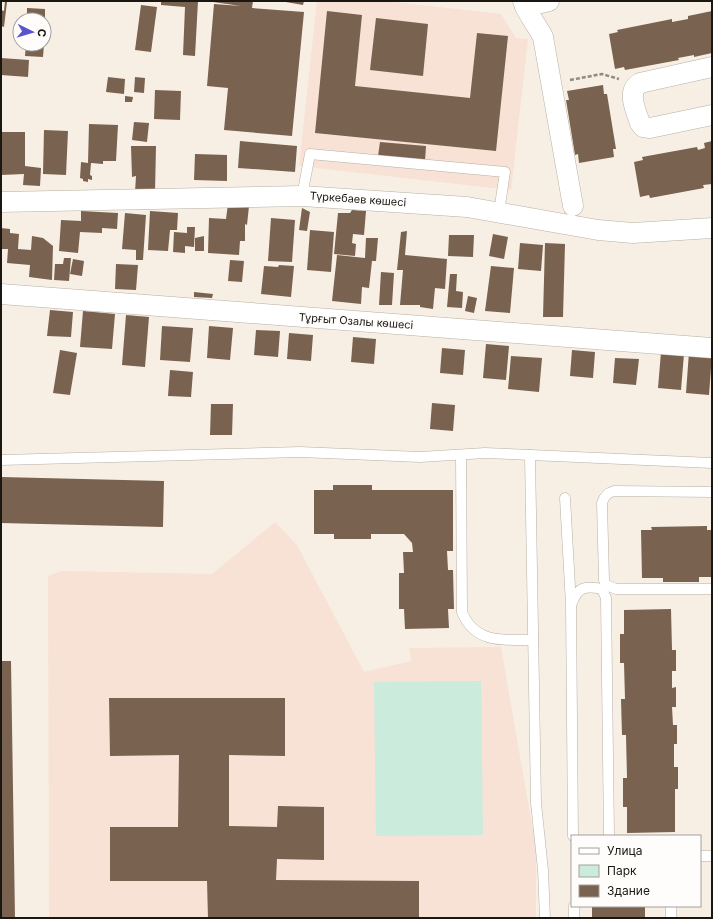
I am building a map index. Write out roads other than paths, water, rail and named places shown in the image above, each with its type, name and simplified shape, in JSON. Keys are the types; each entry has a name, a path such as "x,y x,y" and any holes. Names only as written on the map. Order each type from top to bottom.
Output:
{"street":[{"path":"549,1 524,4 543,37 573,206"},
{"path":"712,67 640,83 635,86 632,94 640,124 643,127 650,128 712,115"},
{"name":"Түркебаев көшесі","path":"1,202 302,196 467,207 598,230 633,233 712,228"},
{"name":"Тұрғыт Озалы көшесі","path":"1,294 712,348"}],"lane":[{"path":"302,196 310,154 505,172 499,212"},
{"path":"573,206 576,226"},
{"path":"1,460 300,452 420,457 485,453 712,463"},
{"path":"461,455 462,612 467,622 476,631 489,638 503,640 533,640"},
{"path":"530,455 536,803 543,870 545,918"},
{"path":"712,492 614,491 604,496 602,503 604,580 606,584 616,589 712,589"},
{"path":"565,498 571,605 573,835"},
{"path":"571,605 575,594 584,588 590,587 602,589 606,598 609,835"},
{"path":"701,856 712,856"},
{"path":"574,907 574,918"},
{"path":"671,907 671,918"}]}
